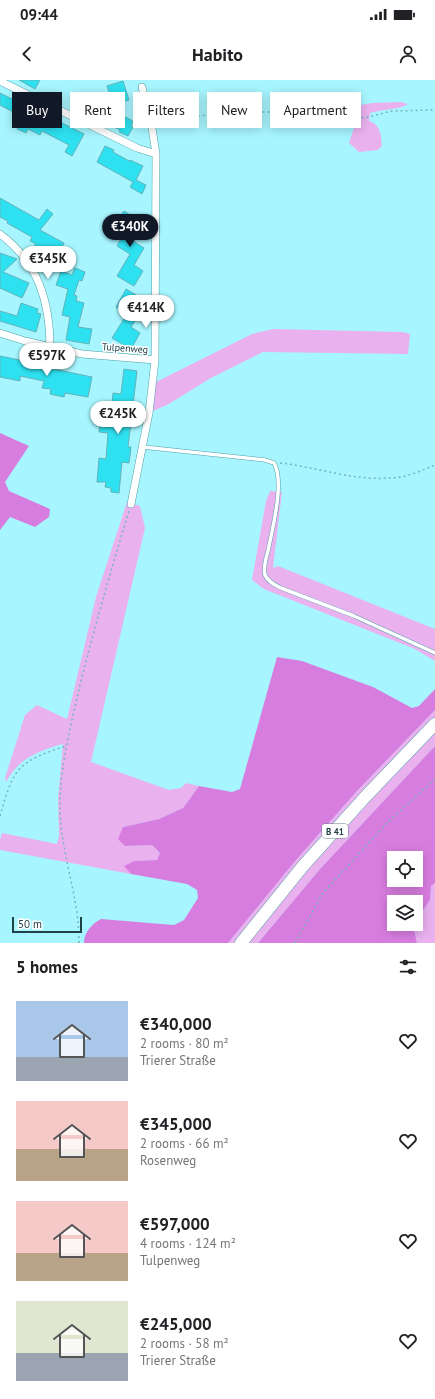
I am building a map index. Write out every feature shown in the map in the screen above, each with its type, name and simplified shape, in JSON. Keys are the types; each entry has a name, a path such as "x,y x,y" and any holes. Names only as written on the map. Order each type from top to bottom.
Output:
{"highway":[{"name":"B 41","path":"240,943 303,866 366,796 435,724"}],"street":[{"path":"0,80 137,148 156,154"},
{"path":"142,87 143,92"},
{"path":"131,504 143,447 155,360 156,154 152,128"},
{"path":"0,234 22,253 33,270 48,311 50,347"},
{"name":"Tulpenweg","path":"0,332 25,341 82,354 155,360"}],"lane":[{"path":"143,447 265,460 274,463 277,468 278,487 273,528 264,569 266,576 272,583 281,588 354,616 435,653"}],"path":[{"path":"199,116 229,112 270,112 312,121 336,121 368,117 392,111 435,110"},
{"path":"274,463 287,463 364,478 392,478 422,471 435,465"},
{"path":"80,943 77,907 64,846 60,811 61,789 66,746 102,601 131,504"},
{"path":"0,816 8,790 18,770 30,760 66,746"},
{"path":"295,943 323,893 387,822 435,779"}],"shaded area":[{"path":"401,102 408,104 370,113 369,121 378,128 381,134 382,146 378,150 359,152 349,143 354,128 361,128 361,105"},
{"path":"273,329 403,332 410,334 408,354 263,352 211,378 167,405 153,411 156,382 252,334"},
{"path":"0,433 29,446 5,482 9,491 50,509 49,517 35,527 10,517 0,530"},
{"path":"270,491 282,492 273,568 278,566 435,629 435,661 415,649 264,589 252,580 266,501"},
{"path":"127,502 140,506 145,528 91,762 169,790 181,788 186,783 199,786 183,808 159,819 123,827 125,846 152,845 160,853 157,860 134,861 125,866 131,874 0,850 2,833 57,844 59,835 58,799 63,744 37,753 23,761 6,782 5,778 25,715 37,705 67,719 96,597"},
{"path":"277,657 302,661 373,687 412,708 419,706 435,689 435,710 357,791 296,860 228,943 84,943 85,935 89,929 101,919 174,925 184,920 198,898 197,890 187,884 131,874 124,866 134,861 157,860 160,853 152,845 125,846 118,839 123,827 159,819 183,808 199,786 232,792 240,789"},
{"path":"435,710 435,746 320,869 258,943 228,943 296,860 357,791"},
{"path":"435,746 435,883 431,886 430,900 423,910 423,895 387,895 387,931 414,931 417,943 258,943 320,869"},
{"path":"435,883 435,943 417,943 414,931 423,931 423,910 430,900 431,886"}],"building":[{"path":"19,80 40,80 35,89"},
{"path":"123,81 129,100 125,101 125,92 109,92 107,86"},
{"path":"0,93 12,99 12,111 0,105"},
{"path":"125,117 133,121 131,126 133,127 128,136 119,132 120,130 116,128 125,128"},
{"path":"62,123 84,134 72,156 65,152 69,145 42,131 40,135 28,129 26,133 17,129 62,128"},
{"path":"105,146 114,150 113,152 129,161 130,160 143,166 136,180 146,185 142,194 130,187 133,182 97,162"},
{"path":"0,198 39,220 47,209 53,214 40,230 64,243 56,259 34,247 36,244 30,241 32,237 7,223 8,221 0,217"},
{"path":"124,211 144,224 133,241 144,248 134,265 143,271 134,286 117,276 130,254 117,246 126,230 116,223"},
{"path":"0,253 17,259 3,272 29,283 22,298 0,288"},
{"path":"75,268 85,272 82,281 79,280 74,295 77,296 76,301 84,303 78,327 92,329 89,344 66,340 70,317 62,315 68,289 56,285 61,271 72,275"},
{"path":"126,289 136,295 133,301 144,307 131,327 140,333 131,349 112,338 127,314 116,307"},
{"path":"21,303 38,309 37,313 41,314 36,332 0,321 0,311 17,316"},
{"path":"0,356 29,362 29,364 92,377 88,397 65,393 64,397 50,394 51,389 42,388 44,381 20,376 20,381 0,377"},
{"path":"124,369 137,371 128,447 131,447 129,463 122,462 119,493 111,492 111,488 105,487 106,482 97,482 99,458 106,459 108,433 99,432 100,424 117,426 119,410 116,410 117,403 112,403 113,393 121,394"}]}
